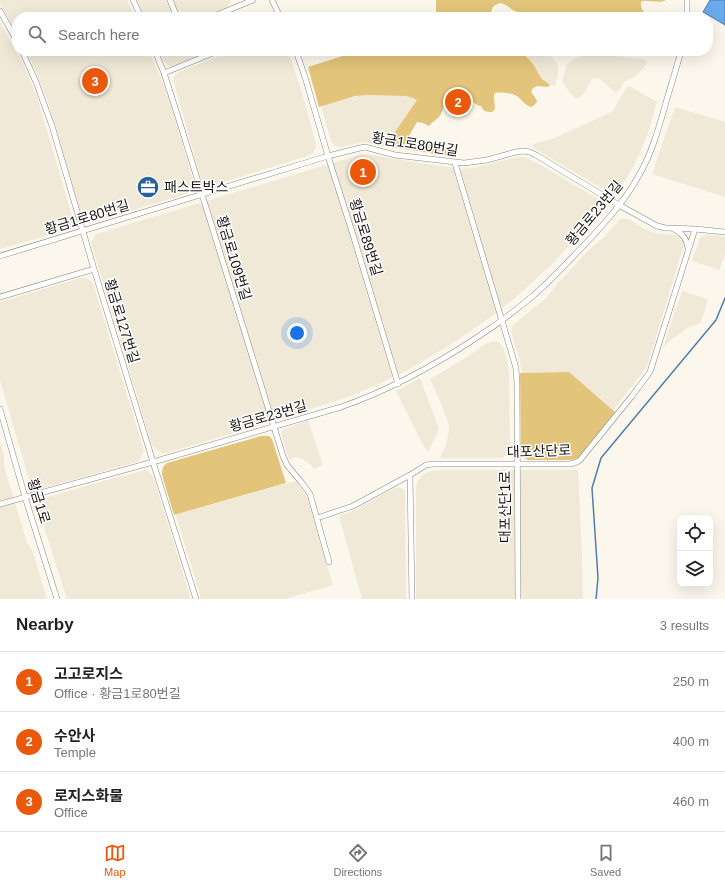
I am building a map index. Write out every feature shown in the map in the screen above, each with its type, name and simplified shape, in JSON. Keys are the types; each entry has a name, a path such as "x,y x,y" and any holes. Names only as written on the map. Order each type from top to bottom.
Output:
{"street":[{"path":"133,0 139,12"},
{"path":"170,0 175,12"},
{"path":"235,0 238,6"},
{"path":"224,12 253,0"},
{"path":"272,0 278,12"},
{"path":"687,0 687,12"},
{"path":"0,12 12,32"},
{"name":"황금로127번길","path":"24,56 48,114 152,462 196,599"},
{"name":"황금로109번길","path":"157,56 179,120 284,461 310,494 329,562"},
{"path":"164,73 206,56"},
{"name":"황금로89번길","path":"298,56 398,384"},
{"name":"황금로23번길","path":"0,504 348,405 398,384 447,358 502,320 553,278 601,227 619,205 639,176 650,153 680,56"},
{"name":"황금1로80번길","path":"0,256 328,156 365,147 395,155 456,163 474,162 516,152 530,152 657,226 666,228 725,232"},
{"path":"456,163 502,320"},
{"path":"673,228 684,236 687,241 688,251"},
{"name":"대포산단로","path":"317,518 353,506 429,464 570,464 576,462 584,456 644,381 652,368 695,229"},
{"path":"0,297 94,269"},
{"name":"대포산단1로","path":"502,320 516,372 518,599"},
{"name":"황금1로","path":"0,409 25,497 57,599"},
{"path":"410,475 412,599"}],"shaded area":[{"path":"0,0 127,0 133,12 12,12 12,24 0,4"},
{"path":"137,0 166,0 172,12 143,12"},
{"path":"173,0 231,1 225,9 217,12 178,12"},
{"path":"436,0 666,0 661,2 642,1 641,5 644,12 518,12 505,4 500,3 492,8 491,12 436,12"},
{"path":"0,22 12,44 12,56 19,56 37,97 73,219 69,229 0,249"},
{"path":"29,56 151,56 164,85 179,132 193,180 191,192 93,222 85,221 80,213 49,105"},
{"path":"162,56 198,56 171,66 168,66"},
{"path":"219,56 290,56 300,86 316,144 313,153 214,185 207,185 201,179 174,83 174,77 179,72"},
{"path":"342,56 526,56 533,64 542,79 550,85 548,87 537,86 531,91 537,102 531,107 526,105 515,95 495,93 495,109 492,112 485,111 481,106 473,102 471,95 463,91 450,89 446,92 441,115 429,126 417,122 409,136 417,141 458,150 454,156 451,156 384,146 389,136 393,135 417,100 406,96 367,95 355,96 319,107 308,67"},
{"path":"526,56 551,56 558,67 558,76 555,85 550,85 545,82"},
{"path":"616,56 644,59 647,61 647,64 638,74 623,82 621,88 616,93 597,78 592,79 584,93 578,98 575,98 562,81 567,65 572,60 579,57"},
{"path":"629,86 657,102 648,133 641,150 619,191 610,193 533,147 533,144 552,139 612,112"},
{"path":"361,95 410,96 418,100 393,135 389,136 384,146 364,142 341,147 335,146 331,141 321,106"},
{"path":"675,107 725,122 725,197 652,174"},
{"path":"362,154 463,169 518,157 525,157 600,200 602,211 550,266 515,298 450,345 408,370 348,397 163,454 152,446 91,243 96,234"},
{"path":"620,219 629,219 645,229 655,233 677,235 684,244 648,364 613,410 569,372 522,373 511,331 513,325 546,298 558,283"},
{"path":"706,234 725,237 725,255 719,270 692,261 700,238"},
{"path":"80,278 87,278 93,283 144,451 139,461 37,489 30,483 0,380 0,302"},
{"path":"682,291 708,299 705,310 700,323 689,327 669,341 663,348"},
{"path":"493,341 499,342 503,347 508,365 510,450 502,458 440,458 445,448 449,424 430,379 472,354 482,346"},
{"path":"569,372 615,412 578,458 571,460 528,460 523,456 521,447 520,373"},
{"path":"420,378 439,429 429,451 427,452 396,391"},
{"path":"308,420 323,465 314,469 310,464 297,457 289,459 282,438 282,431"},
{"path":"261,436 269,436 272,439 286,483 174,515 162,475 163,468 167,463"},
{"path":"0,442 4,455 4,466 27,543 33,552 47,599 0,599"},
{"path":"146,470 154,479 191,599 67,599 38,504 44,498"},
{"path":"578,470 583,599 416,599 416,486 418,480 424,474 431,471"},
{"path":"296,481 307,496 333,585 285,599 201,599 176,515"},
{"path":"398,487 405,491 406,599 362,599 339,516 355,510"}],"water":[{"path":"710,0 725,0 725,25 713,18 713,12 703,12"}],"waterway":[{"path":"596,599 598,578 592,488 601,458 716,320 725,298"}],"place":[{"name":"로지스화물","path":"95,81"},
{"name":"수안사","path":"458,102"},
{"name":"고고로지스","path":"363,172"},
{"name":"패스트박스","path":"148,187"}]}
